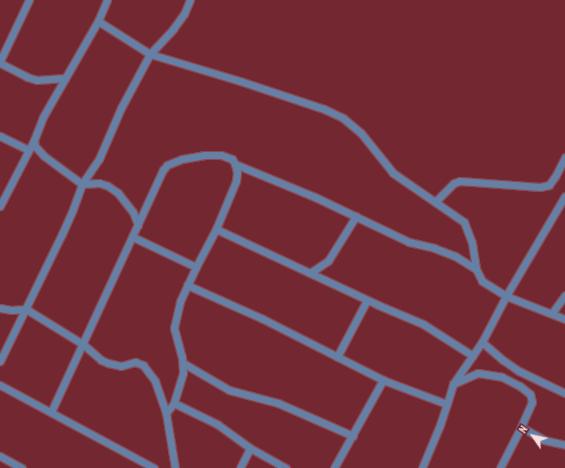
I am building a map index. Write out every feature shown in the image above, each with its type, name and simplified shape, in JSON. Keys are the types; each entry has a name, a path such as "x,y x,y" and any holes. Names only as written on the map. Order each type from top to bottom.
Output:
{"street":[{"path":"29,0 0,62 27,77 37,80 65,78"},
{"path":"0,204 34,140 43,117 98,21 107,0"},
{"path":"0,361 73,210 82,184 99,159 121,108 150,54 173,29 184,14 190,0"},
{"path":"98,21 150,54 240,81 336,114 350,122 361,133 393,173 436,201 467,226 476,269 482,281 506,296 565,319"},
{"path":"0,136 29,150"},
{"path":"34,140 35,146 44,156 82,184 99,183 113,190 124,200 133,212 138,225"},
{"path":"51,412 84,345 163,170 167,165 182,159 204,154 226,156 232,159 235,164 237,173 236,181 216,229 187,285 180,302 174,328 183,363 183,373 174,403 166,413"},
{"path":"436,201 454,183 460,181 540,187 549,185 556,176 565,156"},
{"path":"235,164 315,197 409,242 434,248 456,256 476,269"},
{"path":"422,468 440,425 453,384 482,342 506,296 565,196"},
{"path":"310,273 328,261 356,216"},
{"path":"216,229 367,300 423,324 473,356"},
{"path":"133,238 196,267"},
{"path":"187,285 263,319 384,380 446,404"},
{"path":"552,313 565,295"},
{"path":"337,357 367,300"},
{"path":"0,308 11,310 26,309 84,345 101,360 114,366 135,362 143,366 155,381 166,413 175,468"},
{"path":"482,342 503,360 519,371 565,393"},
{"path":"183,363 229,390 278,403 353,436"},
{"path":"453,384 478,373 502,377 520,386 530,394 532,402 500,468"},
{"path":"334,468 384,380"},
{"path":"0,385 154,468"},
{"path":"174,403 217,424 250,448 286,468"},
{"path":"521,427 544,440 565,446"},
{"path":"240,468 250,448"},
{"path":"0,456 22,468"}]}
